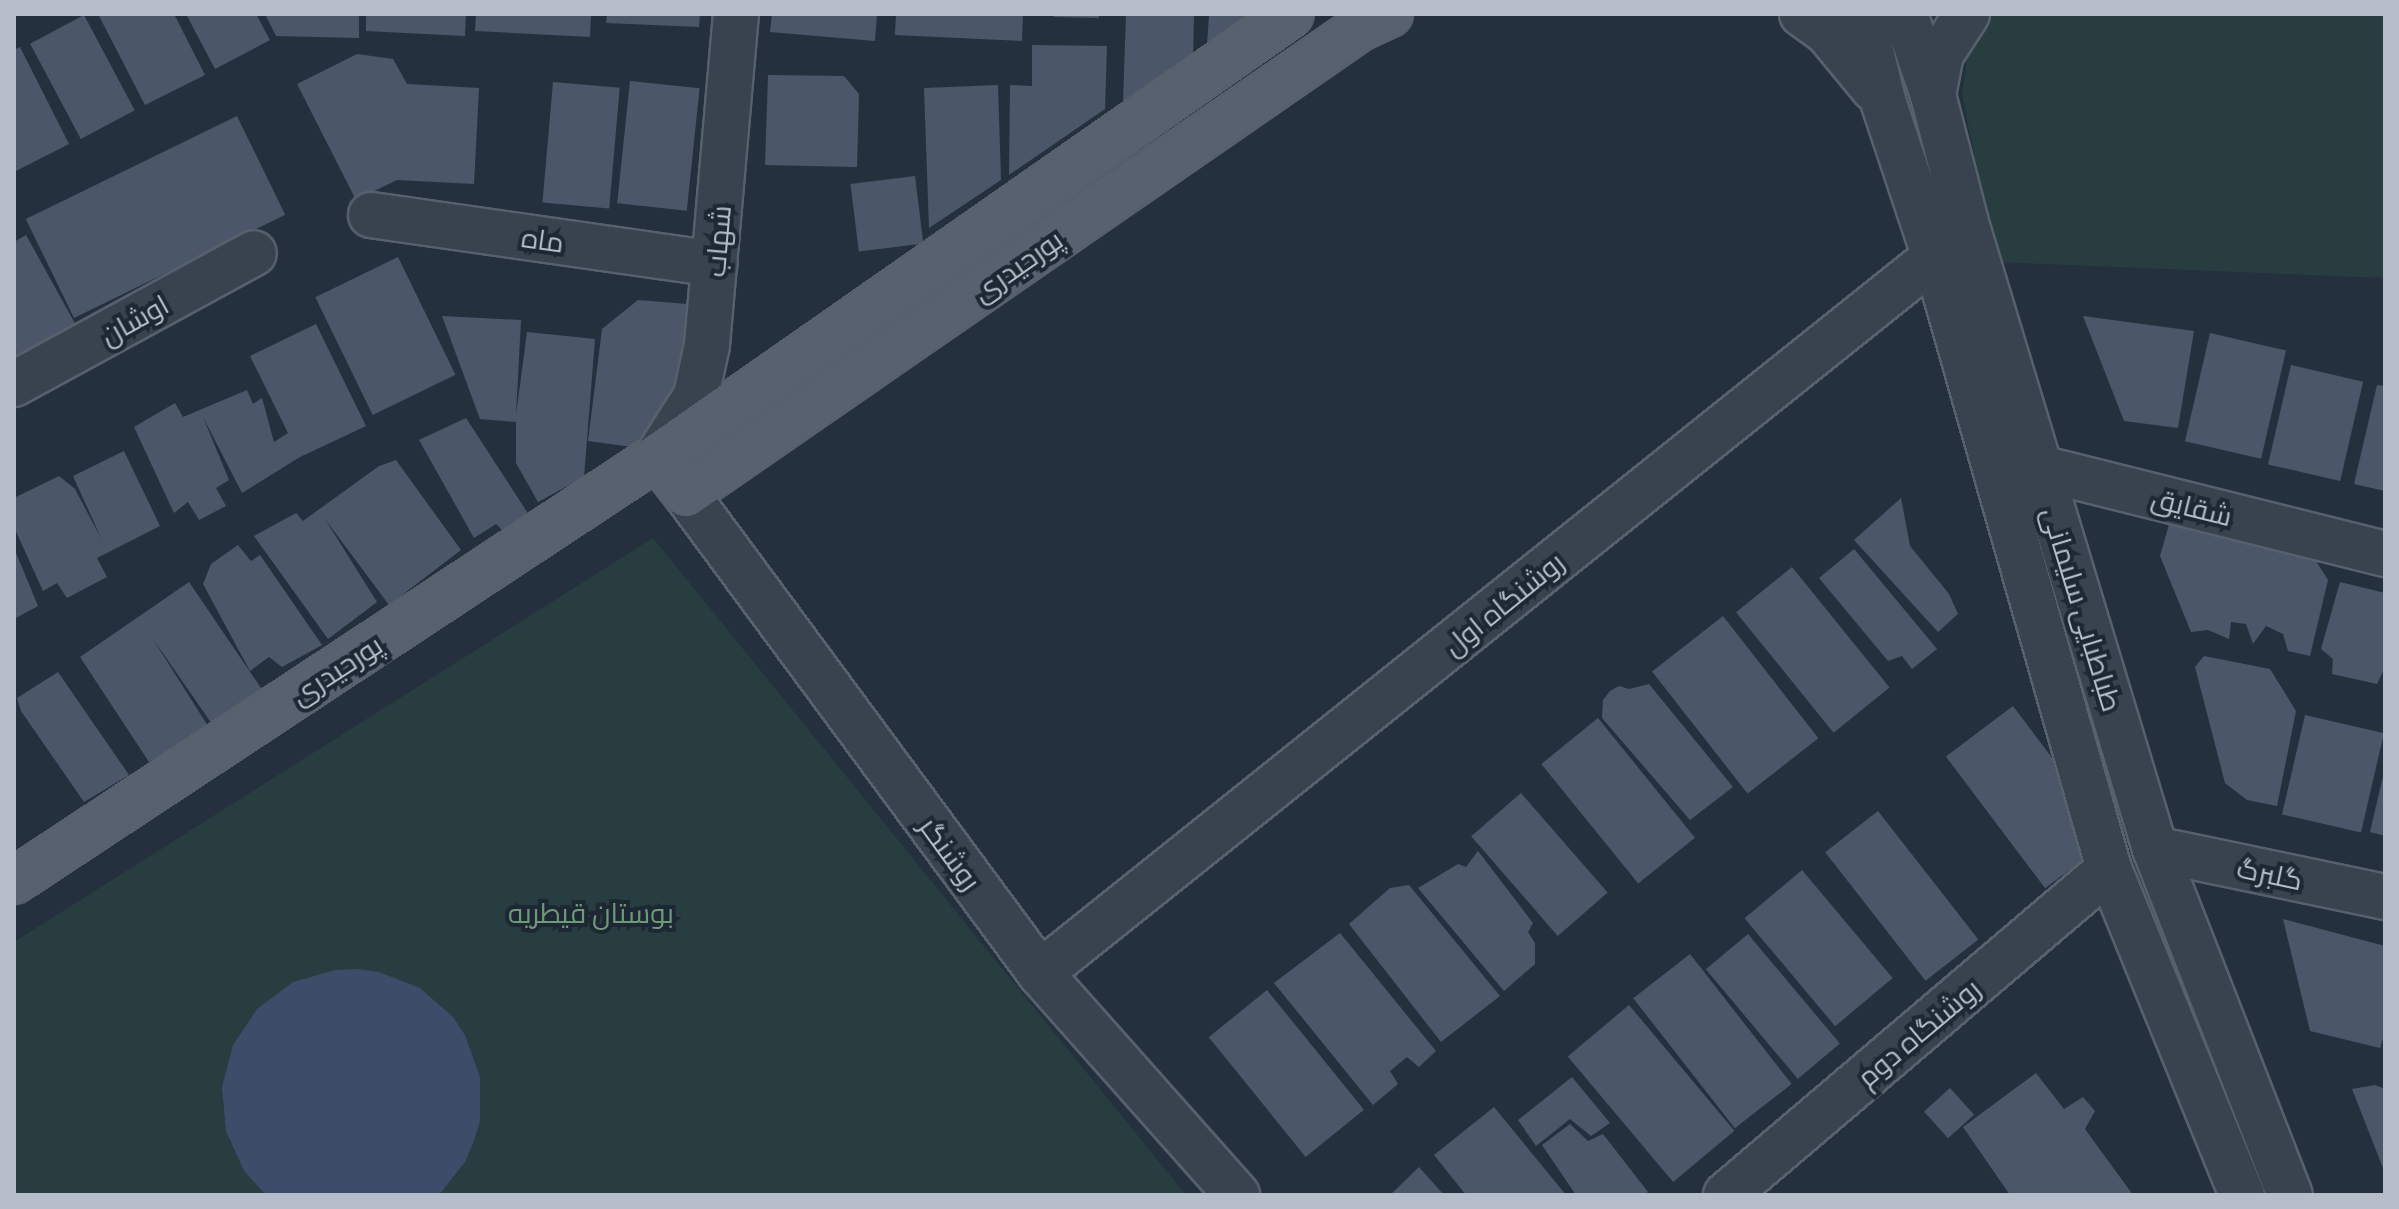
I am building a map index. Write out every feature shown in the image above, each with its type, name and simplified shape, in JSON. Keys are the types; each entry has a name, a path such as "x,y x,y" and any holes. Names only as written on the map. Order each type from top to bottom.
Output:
{"main road":[{"name":"پورحیدری","path":"14,881 657,457 1291,14"},
{"name":"پورحیدری","path":"686,494 1360,28 1390,14"},
{"path":"657,457 686,494"}],"street":[{"name":"شهاب","path":"657,457 696,396 707,345 736,14"},
{"path":"1802,14 1828,33 1883,101"},
{"name":"طباطبایی سلیمانی","path":"1862,14 1883,101 1954,251 2040,468 2155,849 2290,1195"},
{"name":"طباطبایی سلیمانی","path":"1905,14 1933,95 1954,251 1999,479 2109,869 2242,1195"},
{"path":"1933,95 1941,54 1967,14"},
{"name":"ماه","path":"371,215 715,264"},
{"name":"روشنگاه اول","path":"1040,973 1954,251"},
{"name":"اوشان","path":"14,384 254,253"},
{"name":"شقایق","path":"1999,479 2040,468 2385,554"},
{"name":"روشنگر","path":"686,494 1040,973 1237,1195"},
{"name":"گلبرگ","path":"2155,849 2385,897"},
{"name":"روشنگاه دوم","path":"1726,1195 2109,869"}],"green space":[{"path":"1988,14 2385,14 2385,278 1996,262 1962,94 1967,59"},
{"name":"بوستان قیطریه","path":"653,538 1186,1195 14,1195 14,942"}],"water":[{"path":"335,970 379,972 420,988 453,1017 465,1035 480,1077 480,1121 474,1141 465,1162 439,1195 266,1195 244,1171 226,1131 222,1087 233,1045 257,1009 293,982"}],"building":[{"path":"98,14 174,14 205,75 145,105"},
{"path":"186,14 256,14 270,40 215,69"},
{"path":"265,14 359,14 359,38 276,36"},
{"path":"366,14 466,14 465,36 366,31"},
{"path":"476,14 591,14 590,37 475,31"},
{"path":"607,14 700,14 699,27 606,23"},
{"path":"772,14 877,14 875,41 770,32"},
{"path":"896,14 1023,14 1022,41 895,35"},
{"path":"1054,14 1099,14 1099,18 1054,17"},
{"path":"1126,14 1194,14 1193,59 1123,103"},
{"path":"1209,14 1252,14 1207,45"},
{"path":"84,15 135,110 81,139 30,44"},
{"path":"1032,45 1107,46 1105,109 1009,175 1010,85 1032,86"},
{"path":"20,47 69,144 14,172 14,50"},
{"path":"357,54 393,59 407,84 479,88 474,184 397,180 356,200 297,84"},
{"path":"768,75 844,76 859,94 857,167 765,165"},
{"path":"630,81 700,88 687,211 617,203"},
{"path":"553,82 620,88 609,208 542,203"},
{"path":"998,85 1001,180 929,228 924,88"},
{"path":"237,116 285,215 74,318 26,219"},
{"path":"915,176 923,243 859,251 850,184"},
{"path":"26,235 77,327 18,359 14,351 14,242"},
{"path":"398,257 455,375 373,415 315,297"},
{"path":"638,300 687,304 677,415 632,447 588,441 602,329"},
{"path":"442,316 521,320 516,415 527,332 595,339 584,477 538,502 516,463 516,422 480,419"},
{"path":"2083,316 2194,331 2178,428 2124,421"},
{"path":"316,324 366,426 300,457 242,493 203,417 229,480 216,488 226,506 199,520 188,502 174,513 134,427 175,403 183,417 247,390 253,404 262,398 274,442 288,433 250,356"},
{"path":"2210,333 2286,351 2261,459 2185,441"},
{"path":"2291,365 2363,382 2340,481 2268,464"},
{"path":"2377,385 2385,386 2385,491 2354,484"},
{"path":"466,418 529,515 504,532 496,524 474,538 419,440"},
{"path":"124,451 160,526 97,558 107,577 67,598 57,583 43,591 14,527 14,498 59,476 75,489 102,540 73,476"},
{"path":"396,460 461,550 389,605 325,519 377,602 328,639 254,536 296,513 303,521 379,466"},
{"path":"1901,498 1910,546 1949,594 1958,614 1938,632 1854,540"},
{"path":"2172,514 2311,553 2328,580 2310,656 2288,651 2283,634 2266,626 2253,644 2246,624 2231,622 2229,639 2208,630 2191,632 2160,556"},
{"path":"238,545 251,561 260,555 322,645 282,667 269,657 250,671 203,584 211,564"},
{"path":"14,548 38,606 14,619"},
{"path":"1854,549 1937,649 1912,669 1902,656 1888,661 1819,578"},
{"path":"1792,567 1890,687 1834,733 1736,612"},
{"path":"189,582 263,691 214,727 151,636 208,726 149,762 80,657"},
{"path":"2340,582 2385,593 2385,667 2377,684 2332,674 2333,659 2321,649"},
{"path":"1723,616 1818,738 1748,794 1652,671"},
{"path":"2204,656 2270,669 2296,711 2277,806 2247,800 2225,783 2195,667"},
{"path":"58,672 129,775 84,802 21,711 17,698"},
{"path":"1649,684 1733,787 1690,820 1602,718 1603,700 1610,691 1619,686 1629,689"},
{"path":"2013,706 2112,838 2045,888 1946,757"},
{"path":"2305,715 2384,733 2361,833 2282,814"},
{"path":"1598,718 1695,838 1638,884 1541,764"},
{"path":"2385,772 2385,836 2370,832"},
{"path":"1521,793 1608,893 1558,936 1471,836"},
{"path":"1878,811 1978,939 1926,981 1825,852"},
{"path":"1478,851 1533,923 1528,932 1535,943 1535,964 1504,991 1418,888 1458,864 1466,867"},
{"path":"1802,870 1893,978 1835,1026 1745,918"},
{"path":"1409,885 1500,996 1441,1042 1349,924 1390,888"},
{"path":"2283,919 2385,946 2385,1032 2380,1048 2310,1031"},
{"path":"1340,933 1436,1051 1419,1067 1407,1057 1390,1071 1398,1084 1373,1105 1274,983"},
{"path":"1748,934 1840,1044 1798,1079 1706,969"},
{"path":"1690,954 1792,1084 1735,1128 1633,998"},
{"path":"1267,990 1364,1110 1306,1157 1209,1037"},
{"path":"1629,1005 1734,1131 1673,1182 1568,1056"},
{"path":"2036,1073 2064,1109 2083,1097 2095,1111 2085,1129 2133,1195 2010,1195 1963,1127"},
{"path":"1572,1077 1610,1123 1591,1136 1570,1119 1536,1146 1518,1120"},
{"path":"2375,1085 2385,1089 2385,1173 2352,1089"},
{"path":"1950,1088 1974,1115 1948,1138 1924,1111"},
{"path":"1494,1107 1566,1195 1466,1195 1434,1155"},
{"path":"1570,1124 1588,1141 1603,1134 1648,1192 1644,1195 1576,1195 1542,1145"},
{"path":"1419,1167 1444,1195 1390,1195"}]}
